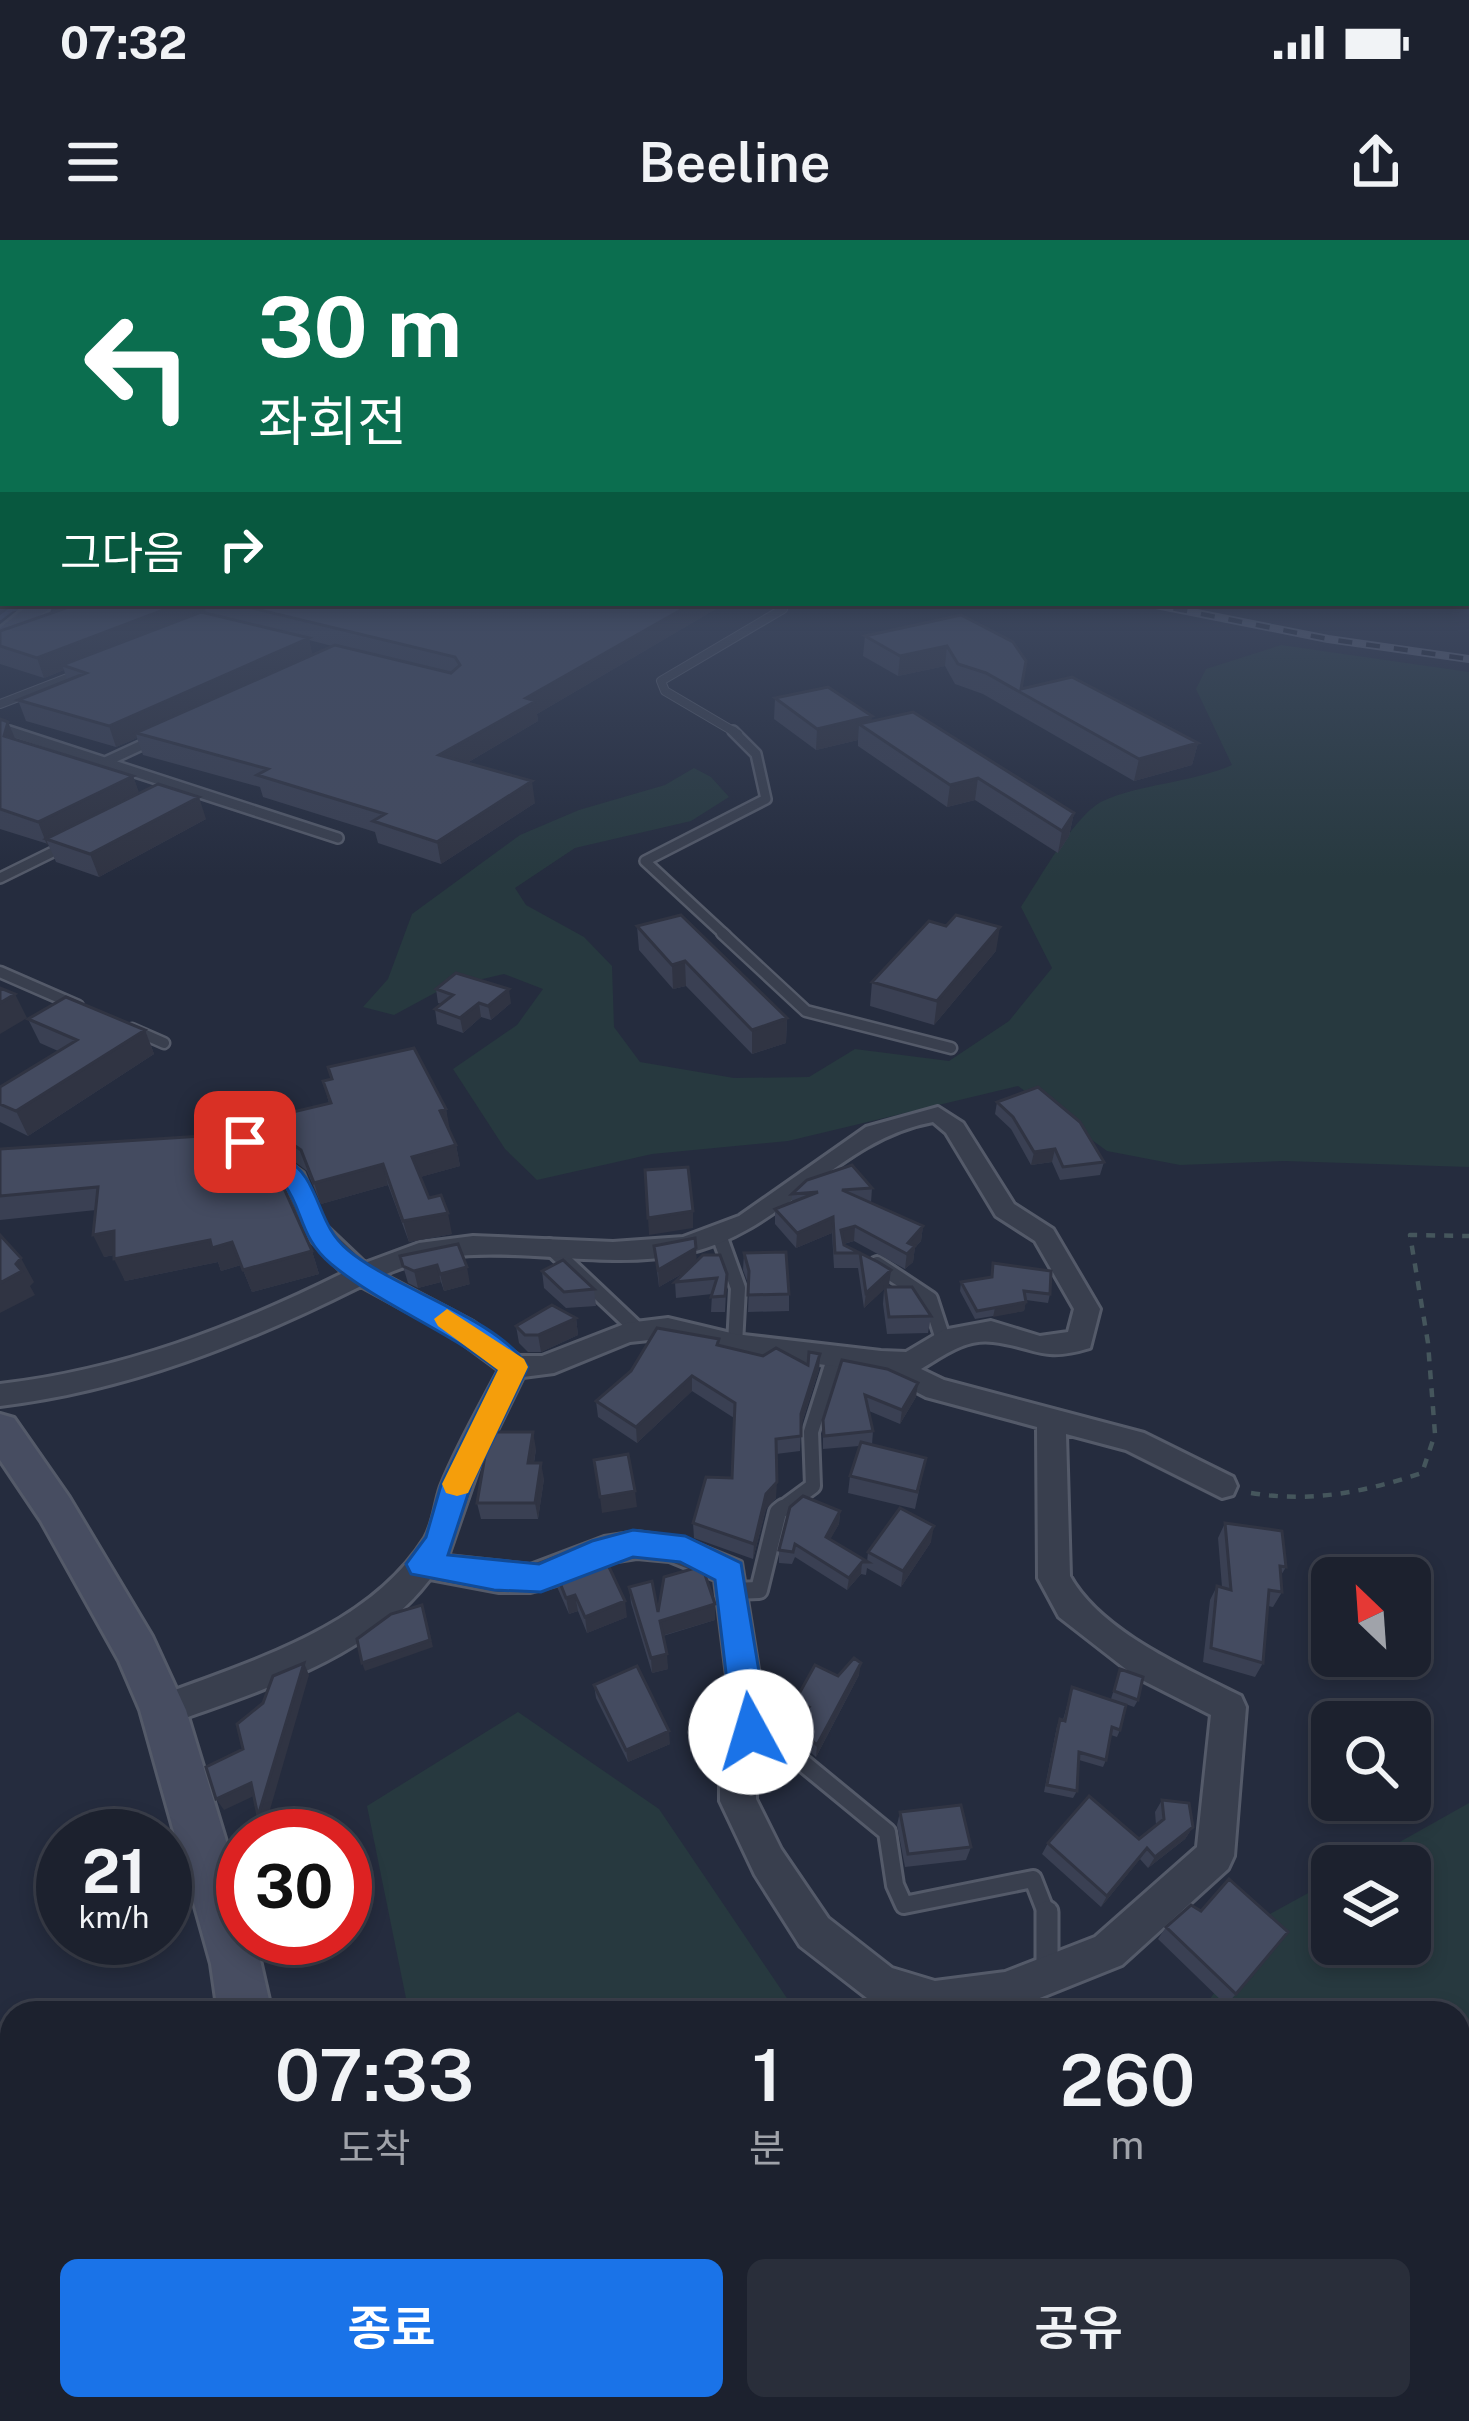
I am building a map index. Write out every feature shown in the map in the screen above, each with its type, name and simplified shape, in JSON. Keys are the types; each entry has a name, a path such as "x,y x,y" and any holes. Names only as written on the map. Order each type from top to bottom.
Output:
{"street":[{"path":"0,1395 47,1391 204,1346 364,1276 381,1264 448,1246 482,1241 586,1252 662,1249 719,1235 781,1200 868,1131 938,1114 955,1128 1005,1210 1044,1235 1087,1309 1080,1341 1040,1346 991,1330 944,1342 910,1362 735,1344 668,1328 639,1331 544,1366 514,1367 464,1329 364,1276 335,1253 314,1227 295,1179 245,1142 178,1145"},
{"path":"881,1361 936,1389 1134,1441 1222,1486"},
{"path":"163,1710 218,1691 336,1635 399,1593 440,1543 456,1485 514,1367"},
{"path":"422,1564 541,1578 604,1550 633,1544 685,1550 730,1572 751,1732 738,1764 737,1801 768,1862 814,1931 881,1984 935,2001 1005,1993 1108,1951 1215,1856 1228,1707 1148,1666 1070,1607 1054,1577 1052,1420"},
{"path":"0,1430 78,1550 136,1650 163,1710 237,1964 243,2001"}],"lane":[{"path":"0,704 78,674"},
{"path":"673,674 661,681 664,691 743,737 757,754 766,799 645,862 806,1011 951,1048"},
{"path":"0,728 338,838"},
{"path":"105,762 169,733"},
{"path":"163,798 184,788"},
{"path":"0,878 82,838"},
{"path":"0,973 82,1008"},
{"path":"123,1025 164,1043"},
{"path":"719,1235 731,1252 739,1329 735,1344"},
{"path":"549,1246 639,1331"},
{"path":"867,1259 902,1276 930,1299 944,1342"},
{"path":"733,1591 759,1590 778,1512 813,1486 811,1432 835,1356"},
{"path":"751,1732 763,1730 886,1832 895,1885 904,1905 1033,1879 1047,1906 1046,1974"}],"path":[{"path":"1222,1486 1289,1501 1353,1497 1422,1473 1435,1433 1428,1343 1410,1235 1469,1236"}],"shaded area":[{"path":"1204,674 1469,674 1469,1167 1284,1161 1180,1165 1107,1151 1018,1086 788,1141 652,1154 537,1180 505,1149 453,1069 517,1025 543,989 504,974 444,988 394,1015 363,1007 388,979 412,914 520,835 579,810 665,785 694,768 711,777 729,797 691,821 575,848 515,888 526,905 584,937 612,966 614,1027 640,1062 734,1078 809,1077 855,1049 949,1061 1009,1021 1052,968 1021,907 1069,833 1092,808 1133,791 1232,765 1196,689"},
{"path":"518,1712 659,1809 789,2001 407,2001 372,1831 372,1809 368,1809"},
{"path":"1469,1803 1469,2001 1208,2001 1270,1914 1311,1892 1311,1965 1431,1965 1431,1845 1394,1845"}],"building":[{"path":"84,674 228,674 109,726 18,700"},
{"path":"270,674 569,674 526,698 536,701 439,755 532,781 437,842 373,821 385,814 257,775 268,769 136,733"},
{"path":"987,674 1024,674 1021,689 1072,677 1198,743 1139,759"},
{"path":"828,687 872,716 817,729 775,698"},
{"path":"913,712 1074,813 1062,831 978,778 950,785 859,724"},
{"path":"0,719 8,722 4,736 133,776 38,822 0,809"},
{"path":"158,784 199,797 90,854 46,839"},
{"path":"681,915 787,1018 752,1030 685,961 672,965 637,926"},
{"path":"956,915 1000,927 937,1001 872,982 929,921 946,926"},
{"path":"456,973 509,989 488,1006 479,1003 460,1018 435,1009 453,995 436,989"},
{"path":"0,988 15,994 0,1003"},
{"path":"66,997 145,1030 16,1111 0,1104 0,1087 77,1040 28,1019"},
{"path":"414,1048 446,1109 440,1111 456,1145 412,1157 429,1198 441,1195 448,1213 403,1221 383,1164 314,1183 301,1150 288,1141 280,1115 331,1103 323,1081 332,1079 328,1067"},
{"path":"1038,1087 1080,1122 1104,1162 1063,1167 1055,1149 1034,1152 1013,1117 997,1102"},
{"path":"233,1134 273,1164 312,1251 243,1270 232,1242 212,1248 210,1240 114,1259 114,1231 93,1235 98,1187 0,1196 0,1149"},
{"path":"852,1165 872,1188 842,1190 923,1226 908,1243 915,1246 907,1254 855,1226 841,1230 844,1245 860,1253 835,1253 833,1217 797,1233 775,1209 818,1192 792,1194 807,1180"},
{"path":"688,1167 693,1211 648,1218 645,1170"},
{"path":"0,1235 21,1258 16,1264 22,1271 0,1283"},
{"path":"695,1238 696,1248 658,1270 654,1246"},
{"path":"458,1244 467,1267 440,1274 437,1265 414,1271 403,1266 400,1256"},
{"path":"786,1252 789,1294 748,1295 744,1253"},
{"path":"860,1253 891,1270 866,1293"},
{"path":"703,1255 720,1255 727,1274 725,1296 711,1297 717,1278 675,1282"},
{"path":"563,1260 594,1289 564,1292 542,1271"},
{"path":"993,1263 1051,1271 1050,1294 1024,1291 1026,1302 977,1311 961,1282 992,1277"},
{"path":"885,1287 912,1287 931,1316 889,1317"},
{"path":"552,1305 576,1318 538,1335 525,1335 516,1326"},
{"path":"657,1328 719,1339 717,1345 763,1356 776,1348 808,1365 809,1352 820,1354 801,1414 801,1436 776,1439 777,1482 766,1494 754,1544 693,1523 706,1477 732,1478 735,1403 692,1376 636,1427 596,1401 631,1371"},
{"path":"842,1360 887,1369 918,1383 902,1410 865,1395 873,1431 824,1436 823,1420"},
{"path":"489,1432 533,1432 528,1463 541,1463 535,1503 477,1503"},
{"path":"861,1442 926,1458 917,1492 850,1476"},
{"path":"628,1454 635,1491 600,1497 594,1460"},
{"path":"803,1496 840,1511 826,1537 868,1562 862,1562 849,1578 795,1544 793,1552 779,1550 790,1507"},
{"path":"900,1508 934,1526 903,1571 868,1552"},
{"path":"1225,1523 1282,1531 1286,1567 1280,1566 1282,1592 1269,1590 1263,1663 1211,1648 1217,1586 1231,1590"},
{"path":"602,1552 625,1601 585,1617 575,1595 566,1598 556,1573"},
{"path":"702,1566 715,1604 660,1621 667,1654 651,1658 629,1587 652,1581 658,1612 664,1577"},
{"path":"422,1605 430,1640 362,1663 357,1639 391,1614"},
{"path":"854,1658 861,1663 817,1745 793,1725 809,1707 795,1701 815,1665 838,1676"},
{"path":"304,1663 260,1809 251,1783 216,1799 206,1767 243,1749 237,1724 263,1703 273,1676"},
{"path":"637,1666 669,1731 626,1750 594,1685"},
{"path":"1120,1669 1143,1677 1138,1700 1114,1691"},
{"path":"1072,1687 1126,1705 1120,1730 1112,1727 1106,1760 1079,1752 1077,1791 1047,1785 1060,1719 1065,1721"},
{"path":"1089,1796 1139,1839 1164,1819 1162,1800 1189,1803 1193,1827 1155,1857 1147,1848 1107,1896 1048,1843"},
{"path":"961,1805 971,1847 908,1854 900,1812"},
{"path":"1229,1879 1288,1932 1236,1994 1166,1927 1191,1905 1201,1911"}],"slow traffic":[{"path":"447,1319 514,1367 457,1484"}],"route":[{"path":"245,1142 295,1179 314,1227 335,1253 364,1276 464,1329 514,1367 456,1485 440,1543 422,1564 541,1578 604,1550 633,1544 685,1550 730,1572 751,1732"}]}
